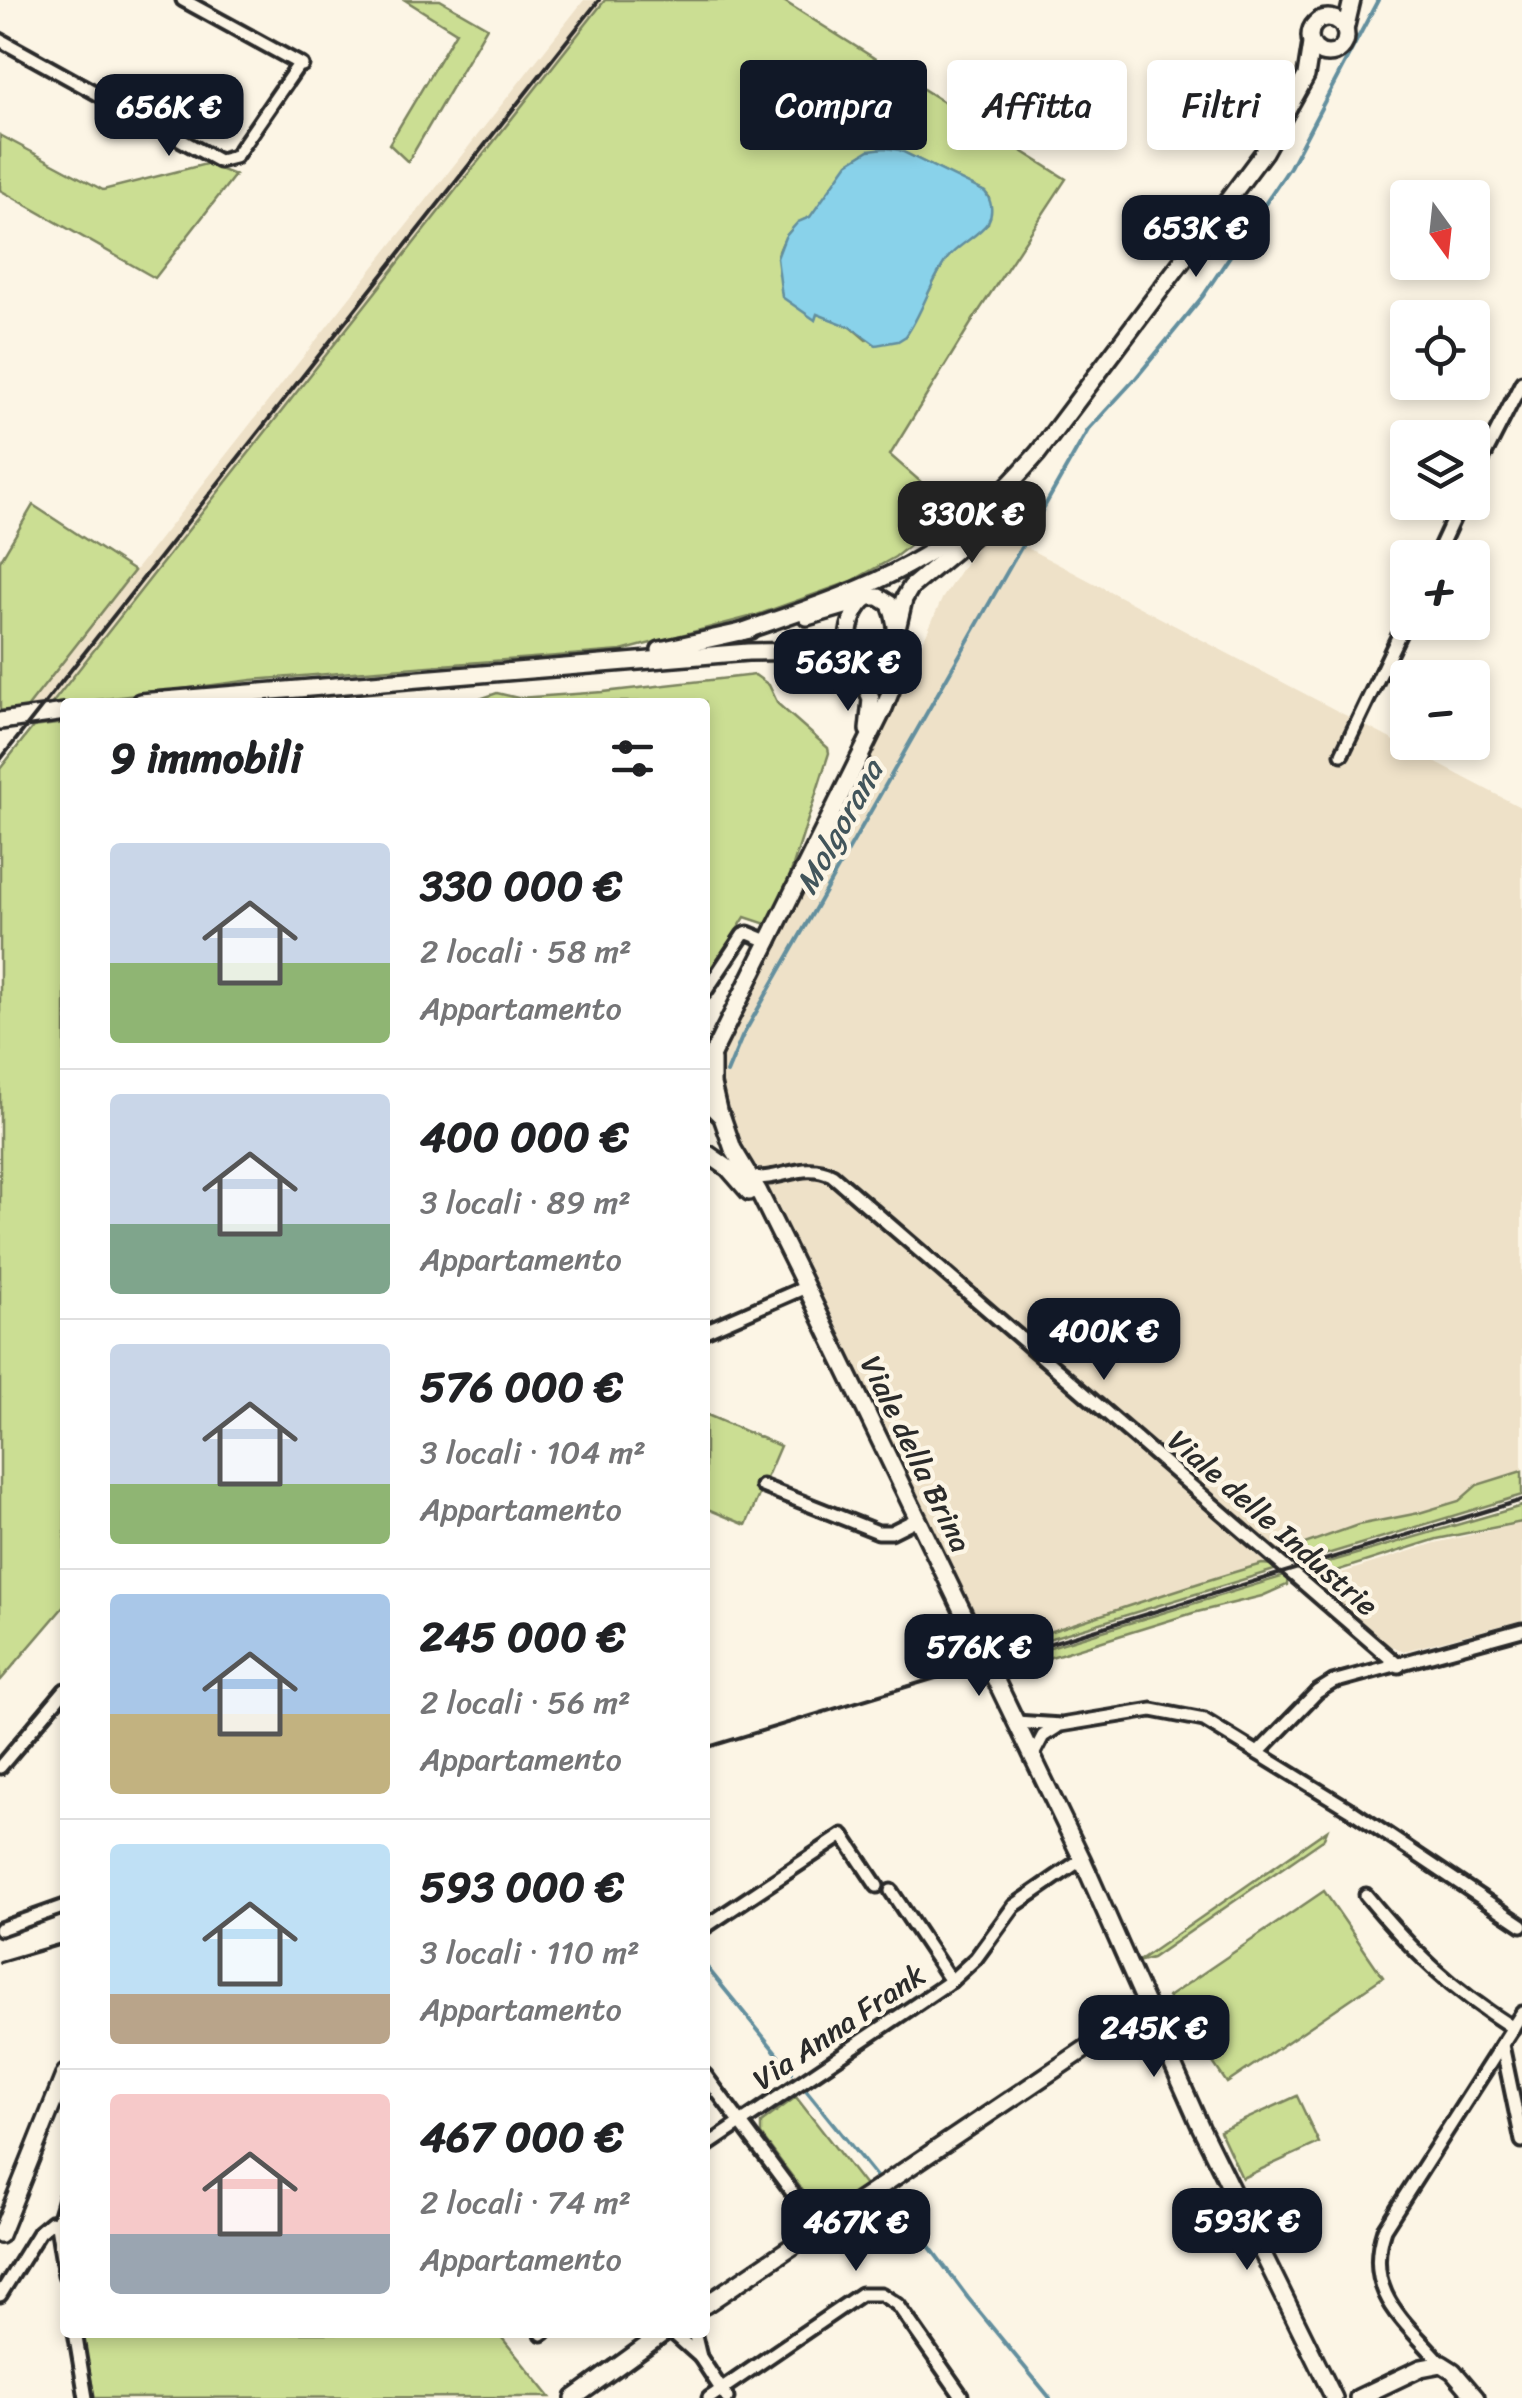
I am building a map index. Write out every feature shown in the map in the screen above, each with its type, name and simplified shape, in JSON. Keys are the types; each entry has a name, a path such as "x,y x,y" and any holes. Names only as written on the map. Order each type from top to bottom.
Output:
{"main road":[{"path":"1306,76 1311,28 1344,0"},
{"path":"1311,44 1319,52 1338,52 1344,44 1352,0"},
{"path":"1324,18 1335,19 1345,30"},
{"path":"592,662 822,614 868,598 989,506 1038,453 1264,152 1306,76 1328,54"},
{"path":"710,1056 770,942 896,678 897,635 910,587 992,518 1038,453"},
{"path":"741,632 864,586 909,565 949,538"},
{"path":"185,698 592,662 799,650 826,653 872,675 882,670 897,635 890,604 868,598"},
{"path":"864,749 871,705 849,651 850,634 868,598"},
{"path":"0,721 60,713"},
{"name":"Viale della Brina","path":"712,1051 716,1112 744,1177 778,1230"},
{"path":"710,1152 721,1142 716,1112"},
{"name":"Viale della Brina","path":"710,1157 744,1177 759,1192 1082,1859"},
{"path":"1082,1859 1145,1996 1146,2008 1156,2022 1166,2054 1334,2398"},
{"path":"710,2302 1146,2008"},
{"path":"0,2235 60,2086"},
{"path":"574,2398 660,2338"},
{"path":"1358,2398 1421,2368 1442,2364 1476,2398"}],"street":[{"path":"0,40 219,161 235,157 302,65 183,0"},
{"path":"1490,445 1522,382"},
{"path":"1342,754 1397,640"},
{"path":"710,984 743,935 748,933 770,942"},
{"name":"Viale delle Industrie","path":"744,1177 820,1169 832,1175 1399,1666"},
{"path":"759,1192 787,1172"},
{"path":"710,1329 806,1287"},
{"path":"762,1486 878,1532 891,1532 917,1519"},
{"path":"1258,1753 1324,1686 1522,1630"},
{"path":"0,1766 60,1696"},
{"path":"1016,1722 1060,1725 1164,1710 1214,1725 1349,1809 1522,1925"},
{"path":"1032,1755 1043,1736 1060,1725"},
{"path":"710,1924 843,1836 876,1886"},
{"name":"Via Anna Frank","path":"710,2143 951,1981 976,1958 1014,1906 1082,1859"},
{"name":"Via Anna Frank","path":"891,1891 951,1981"},
{"path":"1366,1895 1422,1961 1468,1999 1512,2028"},
{"path":"0,1929 60,1908"},
{"path":"1442,2364 1402,2323 1384,2295 1378,2250 1384,2229 1522,2014"},
{"path":"1502,2045 1522,2142"},
{"path":"710,2082 820,2228"},
{"path":"60,2213 56,2225 60,2247"},
{"path":"0,2295 39,2232 51,2222 56,2225"},
{"path":"709,2398 725,2394 860,2294 881,2294 898,2305 961,2395"},
{"path":"76,2338 86,2398"},
{"path":"677,2338 700,2356 725,2394"},
{"path":"696,2338 700,2356"}],"shaded area":[{"path":"584,0 605,0 50,706 26,709"},
{"path":"993,530 1390,739 1390,760 1431,760 1522,808 1522,1471 1478,1485 1459,1501 1358,1525 1297,1547 1290,1552 1291,1565 1256,1566 989,1650 776,1208 764,1173 742,1151 720,1099 717,1063 731,1027 838,831 942,599 979,542"},
{"path":"1522,1523 1522,1620 1404,1651 1385,1644 1314,1582 1435,1543"}],"green space":[{"path":"405,0 440,0 487,27 408,162 389,144 456,32"},
{"path":"605,0 782,0 877,60 740,60 740,150 899,150 927,150 927,91 947,104 947,150 1020,150 1066,179 890,455 954,511 895,557 852,581 757,615 621,651 252,680 112,698 60,698 60,705 50,706","holes":["899,150 989,197 988,223 957,246 944,262 906,336 866,340 851,327 817,313 815,319 777,258 793,228"]},
{"path":"0,135 103,190 206,164 235,175 155,278 0,190"},
{"path":"33,505 134,571 26,709 0,712 0,561"},
{"path":"755,675 769,685 778,704 828,748 786,888 769,925 745,917 710,973 710,698 518,698"},
{"path":"497,693 518,698 483,698"},
{"path":"60,724 60,1611 0,1681 0,769 33,727"},
{"path":"710,1416 780,1446 746,1525 710,1510"},
{"path":"1522,1471 1522,1495 1291,1565 1290,1552 1296,1547 1358,1525 1459,1501 1477,1485"},
{"path":"1522,1506 1522,1522 1437,1539 1311,1579 1298,1571"},
{"path":"1262,1564 1281,1568 995,1655 989,1650 1228,1574"},
{"path":"1288,1575 1287,1585 1262,1596 1193,1613 1009,1670 997,1670 997,1663"},
{"path":"1327,1830 1323,1840 1152,1958 1137,1962"},
{"path":"1324,1891 1383,1977 1227,2083 1168,1997"},
{"path":"1297,2096 1319,2143 1242,2178 1220,2131"},
{"path":"796,2097 865,2186 822,2216 761,2135 761,2123"},
{"path":"82,2338 502,2338 550,2397 95,2398"}],"water":[{"path":"869,150 899,150 985,192 990,202 990,218 947,259 906,336 898,341 876,345 851,327 817,314 815,320 782,297 777,258 785,237 798,222 810,217 848,163"}],"waterway":[{"name":"Molgorana","path":"727,1073 742,1037 1088,430 1203,296 1290,167 1378,0"},
{"name":"Molgorana","path":"710,1971 792,2072"},
{"name":"Molgorana","path":"806,2090 878,2179"},
{"name":"Molgorana","path":"890,2194 1050,2398"}],"railway":[{"path":"0,760 599,0"},
{"path":"710,1746 1522,1500"},
{"path":"0,1962 60,1944"}]}
